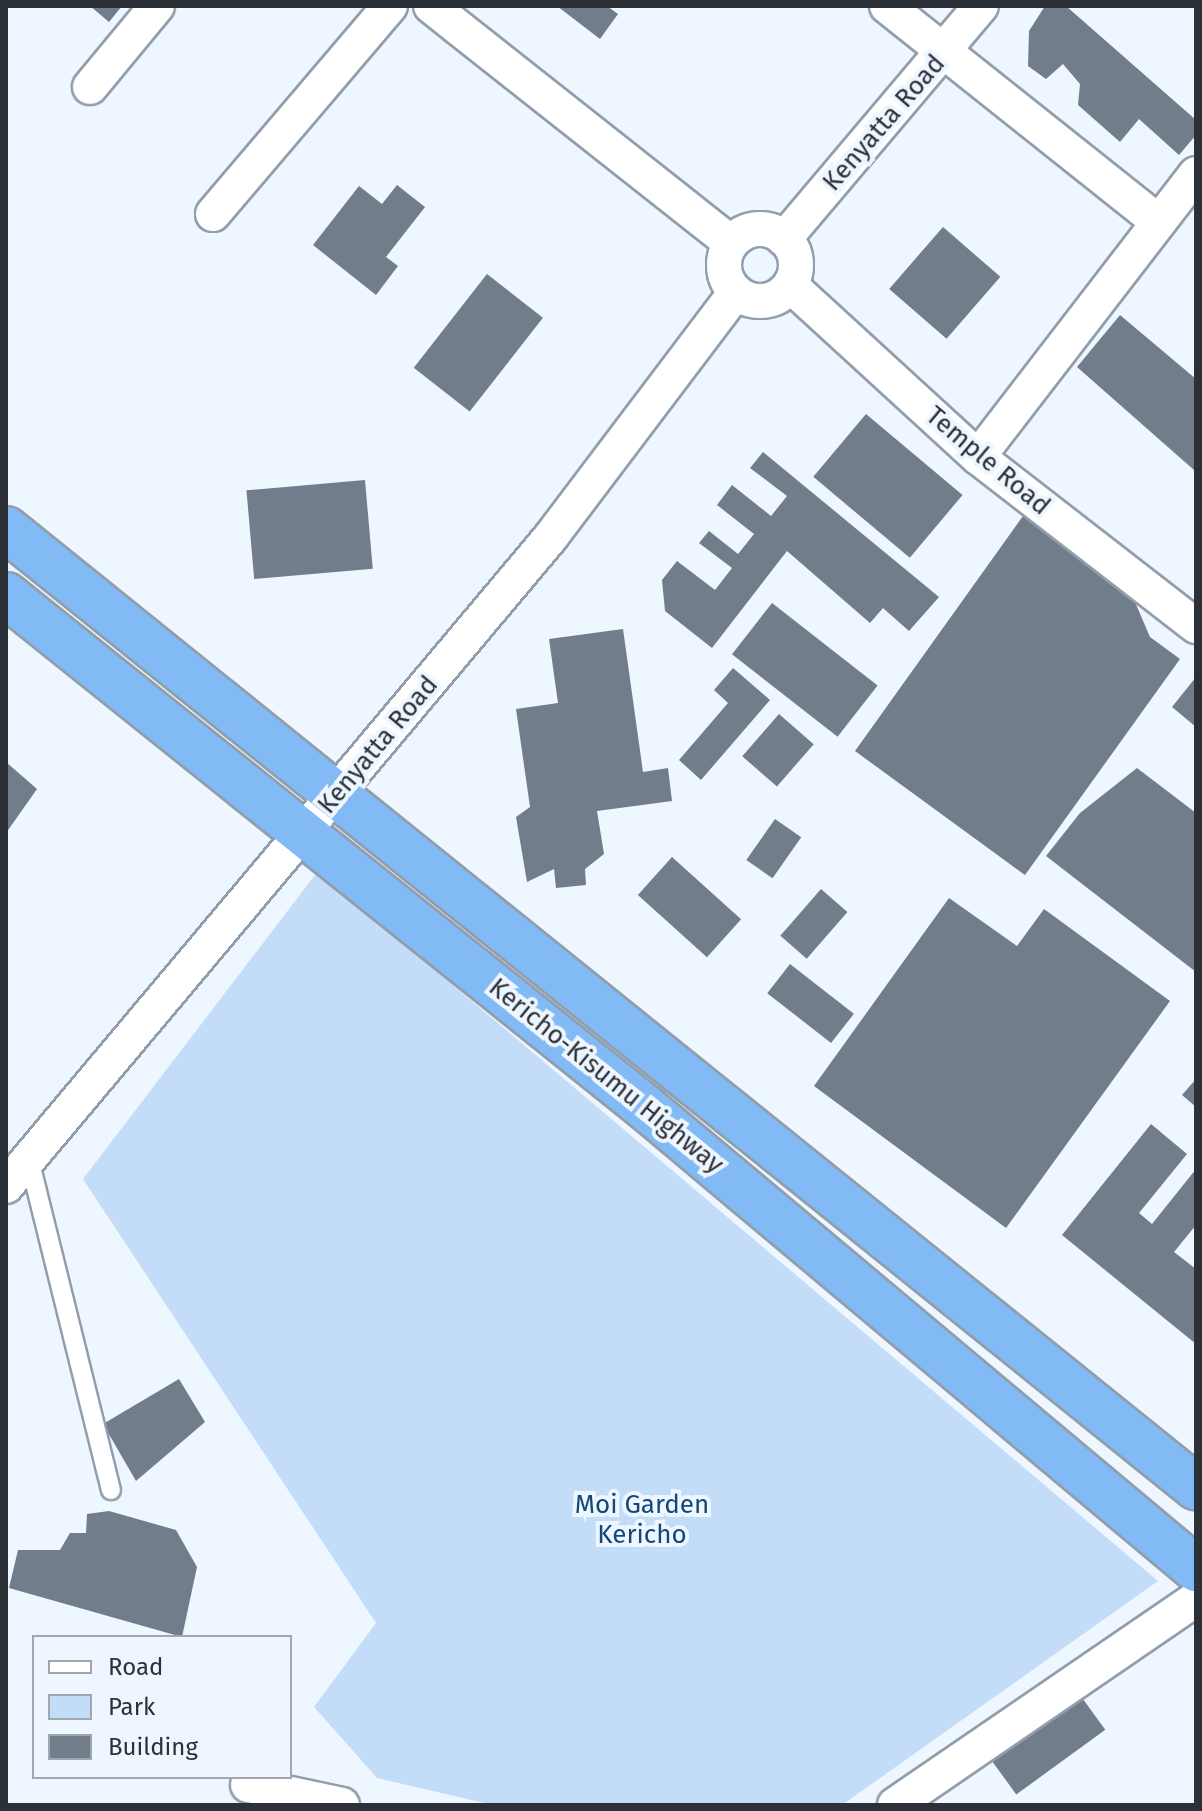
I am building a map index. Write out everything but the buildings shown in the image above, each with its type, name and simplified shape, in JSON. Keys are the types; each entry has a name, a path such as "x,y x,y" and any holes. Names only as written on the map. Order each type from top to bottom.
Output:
{"highway":[{"name":"Kericho-Kisumu Highway","path":"6,529 340,792 1196,1487"},
{"name":"Kericho-Kisumu Highway","path":"6,595 646,1108 1196,1569"}],"street":[{"path":"90,87 157,6"},
{"path":"213,214 390,6"},
{"path":"431,6 731,243"},
{"path":"887,6 1159,222"},
{"name":"Kenyatta Road","path":"784,239 946,52 981,6"},
{"path":"978,457 1196,174"},
{"path":"751,230 784,239 796,261 790,285 768,301 736,292 724,271 731,243 751,230"},
{"name":"Temple Road","path":"790,285 978,457 1194,619"},
{"name":"Kenyatta Road","path":"18,1174 550,538 736,292"},
{"path":"895,1805 1196,1599"},
{"path":"248,1785 342,1805"}],"lane":[{"path":"18,1174 111,1490"}],"green space":[{"name":"Moi Garden Kericho","path":"318,871 1158,1581 842,1805 493,1805 377,1778 314,1707 376,1623 83,1179"}]}
